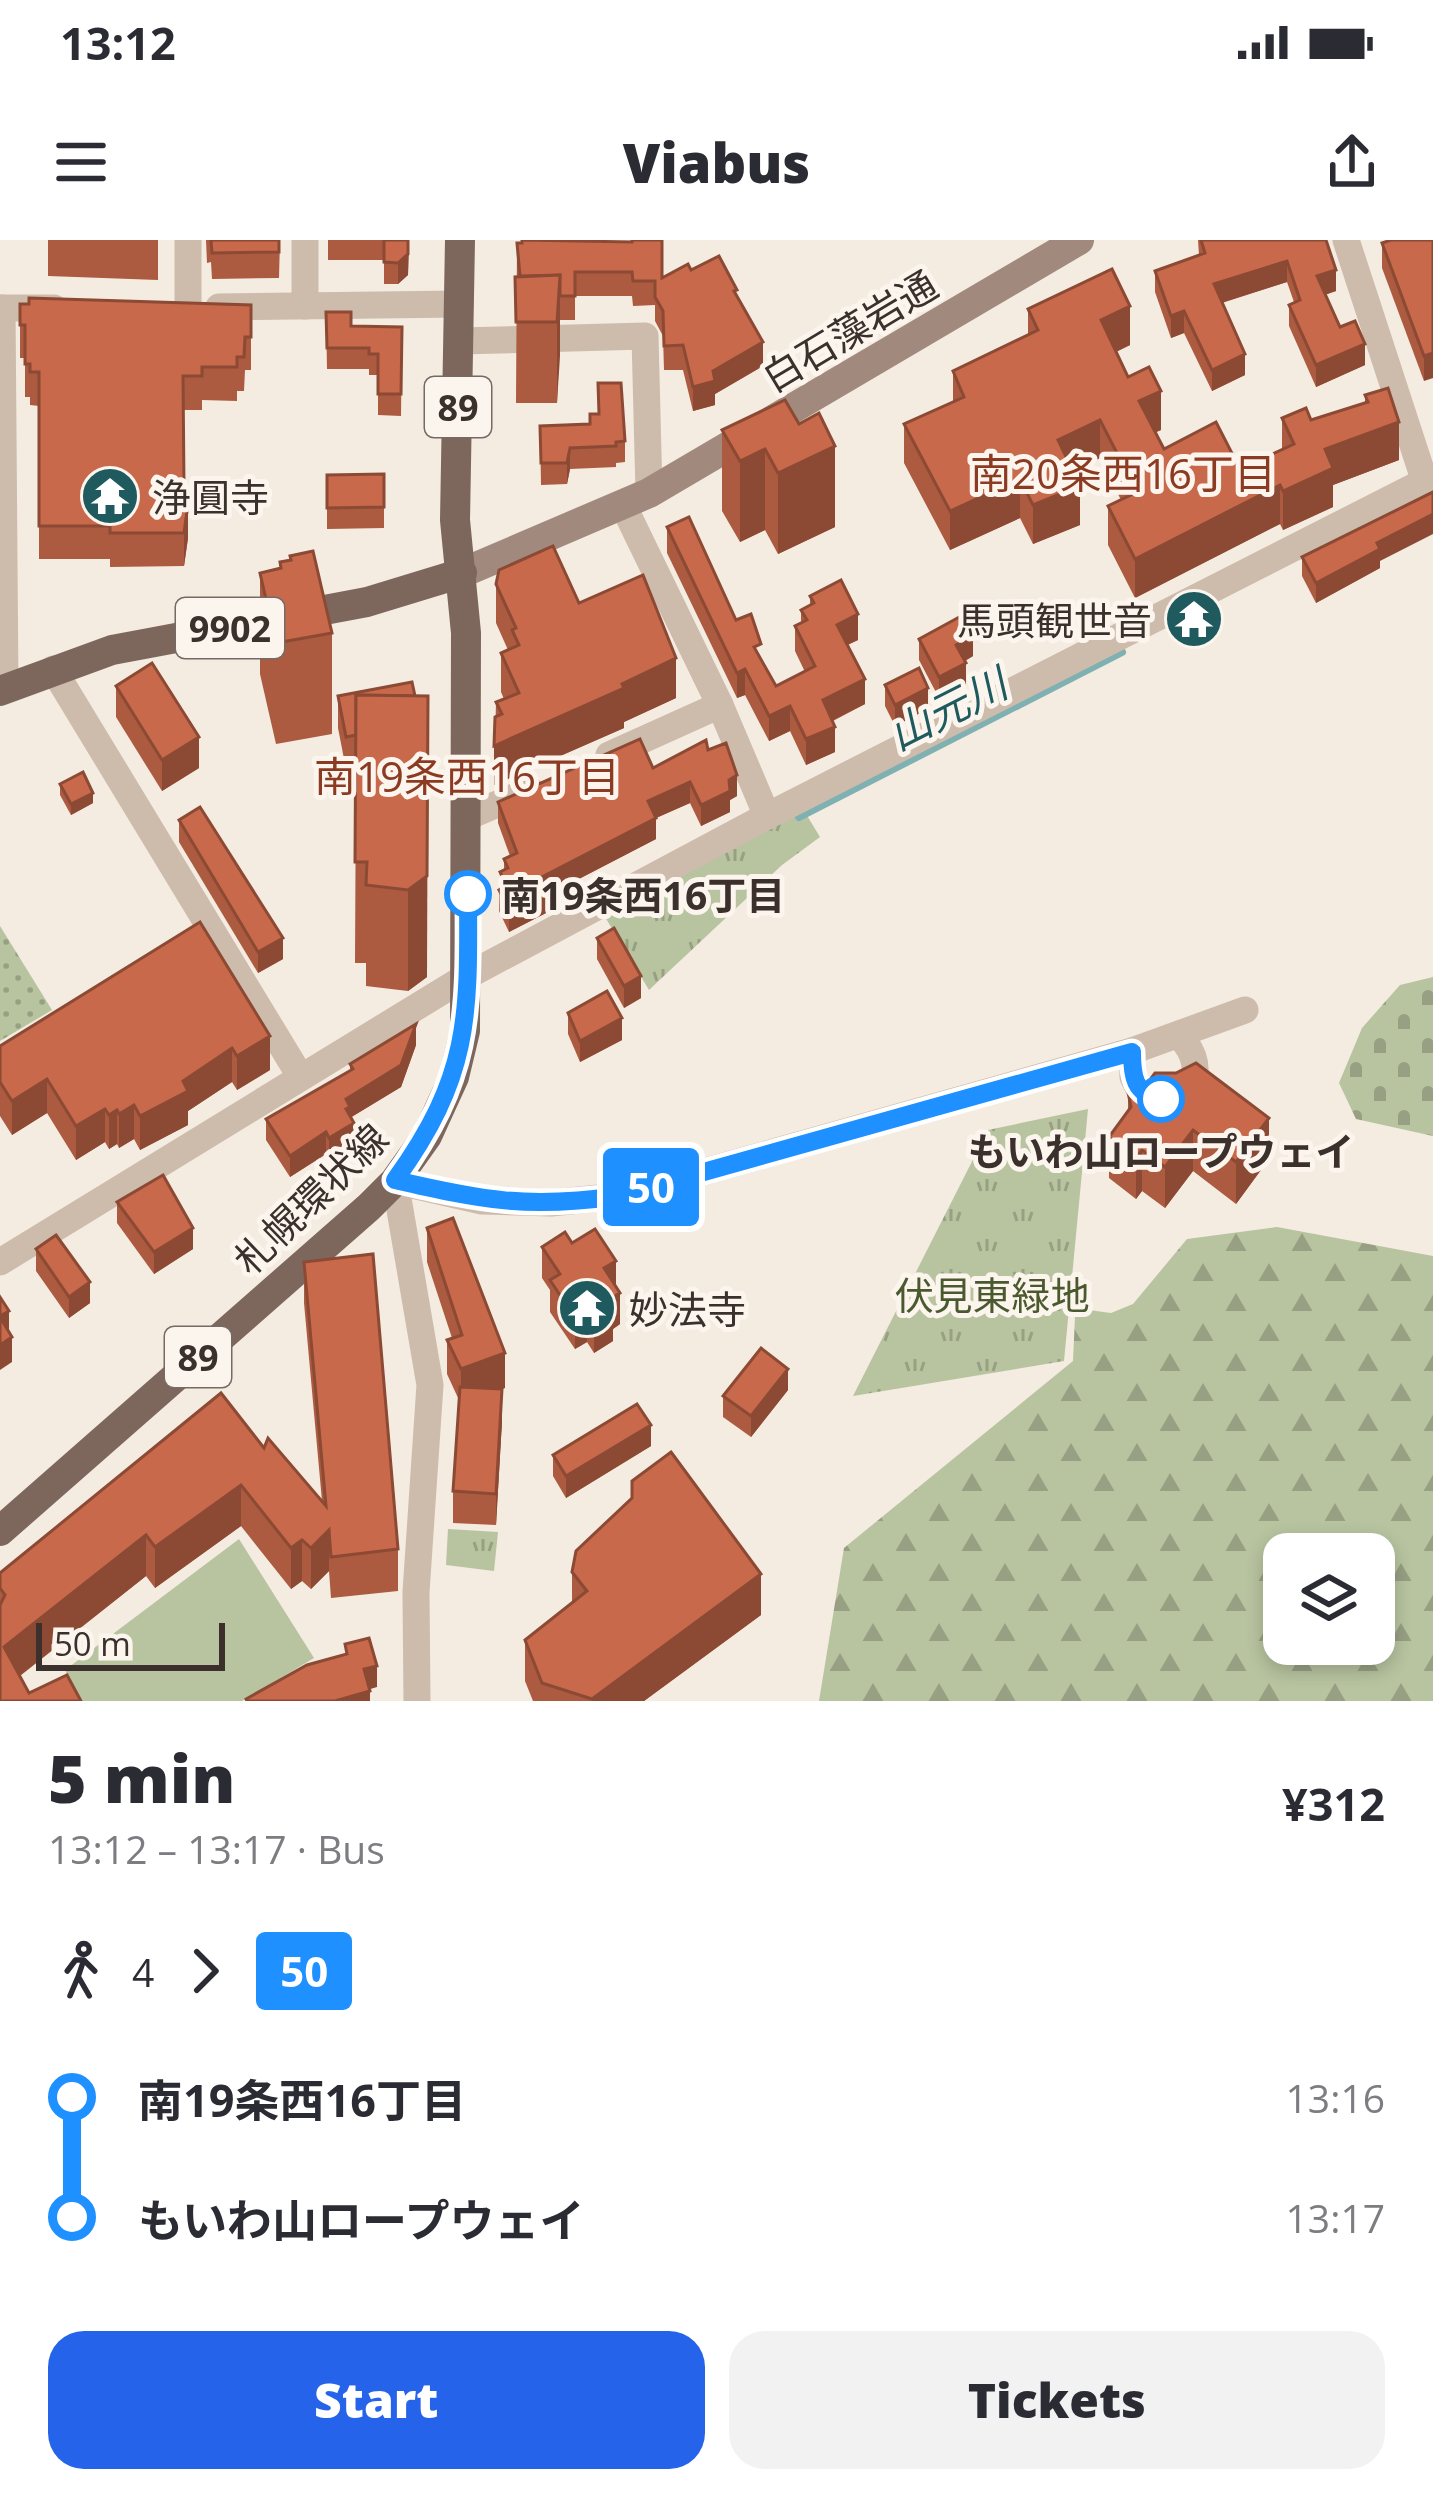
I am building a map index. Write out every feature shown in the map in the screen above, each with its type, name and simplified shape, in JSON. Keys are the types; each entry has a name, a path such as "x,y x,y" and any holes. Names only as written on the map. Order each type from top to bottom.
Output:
{"main road":[{"name":"札幌環状線","path":"0,1531 395,1180 427,1136 454,1077 465,1031 467,976 466,633 455,520 460,240"},
{"name":"白石藻岩通","path":"462,573 637,500 1078,240"},
{"name":"9902","path":"3,690 112,650 367,602 462,573"}],"street":[{"path":"188,240 177,307 460,304"},
{"path":"305,240 305,305"},
{"path":"0,1262 467,976 766,816 1428,478 1352,242"},
{"path":"3,690 1,308 72,308"},
{"path":"460,341 645,336 637,500 766,816"},
{"path":"53,669 300,1076"},
{"path":"467,817 720,705"},
{"path":"417,1701 416,1592 430,1384 395,1180 482,1201 551,1204 618,1196 1132,1052 1245,1010"},
{"path":"1132,1052 1132,1077 1140,1091 1166,1100 1177,1097 1194,1077 1195,1065 1192,1048 1180,1037"}],"green space":[{"path":"803,809 820,837 782,865 649,990 605,917"},
{"path":"0,926 52,1010 0,1041"},
{"path":"1433,977 1433,1136 1356,1119 1339,1083 1362,1028 1400,985"},
{"name":"伏見東緑地","path":"1088,1109 1064,1361 853,1396 988,1130"},
{"path":"1277,1227 1433,1256 1433,1701 819,1701 844,1548 1073,1361 1075,1317 1081,1309 1111,1313 1133,1304 1187,1239"},
{"path":"448,1529 498,1532 494,1571 446,1565"},
{"path":"239,1539 314,1658 242,1701 80,1701 65,1670"}],"building":[{"path":"211,240 279,240 279,252 212,253"},
{"path":"384,240 408,240 408,254 398,263 384,262"},
{"path":"662,240 662,278 688,264 691,270 719,256 763,342 713,371 715,381 693,387 683,345 664,346 663,311 655,297 655,281 633,281 632,272 575,272 575,296 560,296 560,275 520,276 517,243"},
{"path":"1201,240 1326,240 1336,270 1317,276 1340,327 1355,321 1365,344 1316,365 1289,305 1300,300 1287,261 1214,284 1245,354 1212,370 1184,311 1171,316 1155,271 1205,253"},
{"path":"1433,240 1433,353 1424,356 1382,243"},
{"path":"1112,269 1130,306 1101,320 1128,377 1149,367 1161,391 1139,401 1164,449 1216,422 1240,469 1294,444 1282,418 1306,408 1311,420 1368,402 1365,395 1388,388 1399,422 1325,449 1333,468 1283,491 1280,485 1135,559 1108,506 1137,492 1100,420 1058,440 1080,486 1033,505 1020,479 950,511 904,424 964,397 953,371 1038,330 1028,309"},
{"path":"560,275 557,322 516,322 515,277"},
{"path":"29,298 251,305 251,337 245,337 244,357 237,357 237,367 202,367 202,376 183,376 188,504 184,533 39,526 39,372 30,372 30,364 25,364 25,325 20,325 20,304 29,304"},
{"path":"326,312 351,312 351,326 402,327 401,394 378,394 378,354 369,354 369,348 327,348"},
{"path":"598,383 621,383 625,441 616,446 570,448 567,463 541,463 540,426 590,424 590,414 599,414"},
{"path":"785,400 799,424 819,413 835,446 778,473 765,449 740,461 722,430"},
{"path":"384,474 384,507 327,508 327,475"},
{"path":"1433,492 1433,514 1316,583 1302,557"},
{"path":"689,517 736,620 751,614 761,644 754,647 776,686 815,666 795,626 807,620 801,610 814,603 810,596 841,580 858,614 837,625 865,679 823,700 835,727 806,739 790,706 769,716 745,669 737,673 667,527"},
{"path":"553,546 579,603 643,575 676,658 622,684 624,688 494,746 495,717 502,714 496,702 519,693 501,653 519,645 496,584 499,570"},
{"path":"313,551 332,633 276,643 260,573 281,568 280,562 291,560 290,556"},
{"path":"963,615 973,635 956,645 966,663 939,677 919,639"},
{"path":"152,663 199,737 162,760 116,686"},
{"path":"919,668 928,688 895,705 885,685"},
{"path":"412,682 415,696 356,695 356,735 346,737 338,696"},
{"path":"356,695 428,696 427,876 408,890 366,885 367,862 355,862"},
{"path":"640,739 653,768 706,740 708,750 726,743 737,775 729,780 730,791 701,805 690,782 648,801 656,818 540,878 546,892 509,910 499,890 507,886 500,872 508,868 504,859 517,853 498,802"},
{"path":"83,772 93,793 71,804 60,784"},
{"path":"200,807 283,938 258,952 179,820"},
{"path":"200,922 270,1036 237,1056 232,1048 183,1081 188,1091 140,1116 134,1105 119,1114 117,1110 109,1115 105,1109 76,1126 47,1079 12,1101 0,1082 0,1046"},
{"path":"614,928 641,976 624,986 597,938"},
{"path":"607,991 622,1018 580,1041 568,1013"},
{"path":"416,1024 401,1065 346,1099 354,1123 329,1138 326,1132 290,1156 266,1119 353,1069 350,1064"},
{"path":"1196,1063 1269,1118 1236,1162 1193,1130 1165,1167 1142,1150 1136,1158 1109,1137 1131,1107 1128,1092 1143,1089 1155,1073 1176,1073"},
{"path":"163,1175 193,1228 154,1252 117,1202"},
{"path":"453,1218 505,1353 461,1369 447,1340 462,1335 427,1228"},
{"path":"595,1229 616,1261 604,1268 620,1293 607,1301 613,1310 594,1322 587,1310 575,1318 550,1280 560,1274 542,1247 565,1232 572,1243"},
{"path":"56,1235 90,1282 69,1297 36,1249"},
{"path":"373,1254 398,1549 331,1557 329,1530 311,1548 302,1540 291,1548 241,1485 155,1547 146,1535 4,1647 29,1693 67,1675 81,1701 0,1701 0,1605 5,1595 0,1573 221,1393 264,1448 268,1438 326,1506 304,1262"},
{"path":"0,1317 12,1337 0,1345"},
{"path":"761,1348 788,1369 751,1416 723,1396"},
{"path":"460,1387 502,1389 496,1494 453,1491"},
{"path":"637,1404 651,1425 566,1476 553,1455"},
{"path":"671,1452 761,1574 592,1699 542,1683 525,1640 587,1591 572,1572 576,1551 632,1498 632,1481"},
{"path":"369,1638 377,1666 364,1669 370,1691 335,1701 247,1701 307,1665 347,1654 345,1644"}],"waterway":[{"name":"山元川","path":"799,817 1122,652"}],"bus line":[{"name":"50","path":"468,894 465,1031 454,1077 427,1136 395,1180 482,1201 518,1204 618,1196 1132,1052 1132,1077 1140,1091 1161,1099"}],"place":[{"name":"浄圓寺","path":"110,496"},
{"name":"馬頭観世音","path":"1194,619"},
{"name":"南19条西16丁目","path":"468,894"},
{"name":"もいわ山ロープウェイ","path":"1161,1099"},
{"name":"妙法寺","path":"587,1308"}],"district":[{"name":"南20条西16丁目","path":"1123,472"},
{"name":"南19条西16丁目","path":"467,775"}]}
